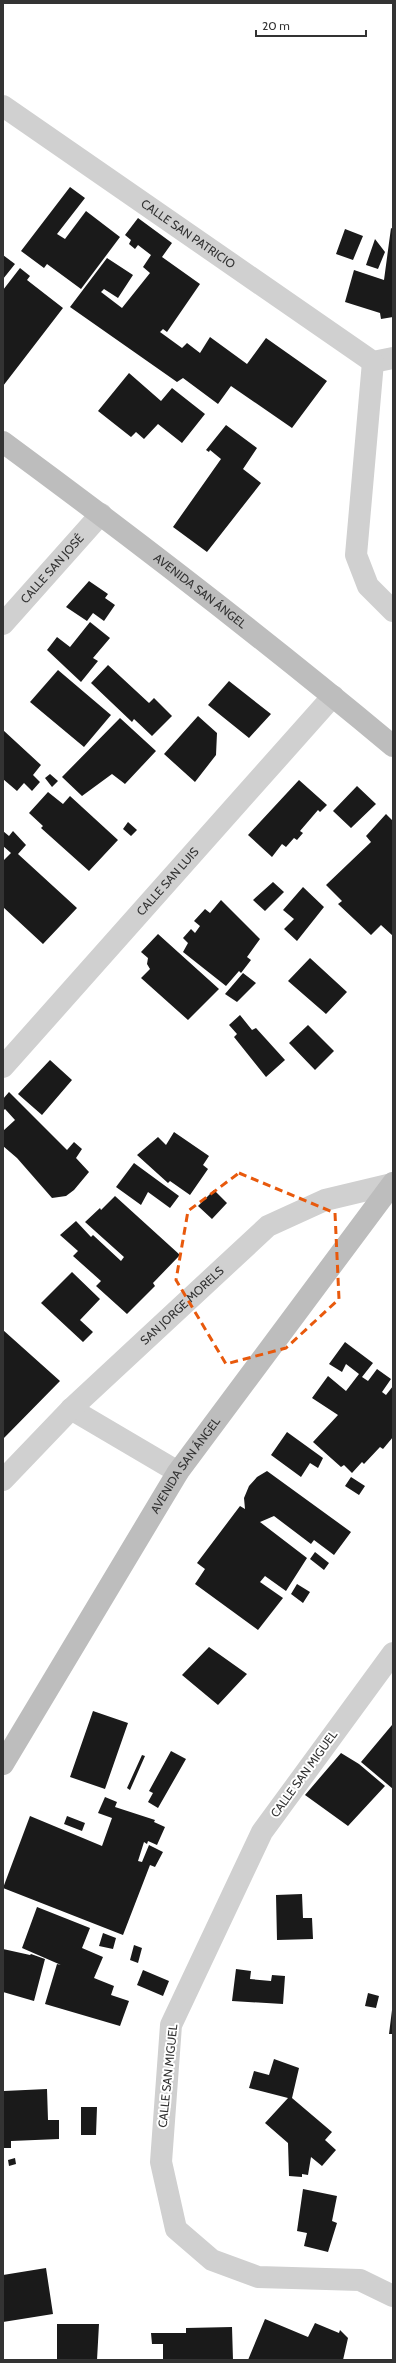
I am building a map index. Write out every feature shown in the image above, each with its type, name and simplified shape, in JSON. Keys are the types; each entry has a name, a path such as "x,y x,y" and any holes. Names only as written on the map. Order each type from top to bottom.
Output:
{"street":[{"name":"CALLE SAN PATRICIO","path":"3,106 383,360 356,555 368,586 393,611"},
{"name":"AVENIDA SAN ÁNGEL","path":"3,442 101,514 333,696 393,746"},
{"name":"CALLE SAN JOSÉ","path":"3,624 101,514"},
{"name":"CALLE SAN LUIS","path":"3,1067 333,696"},
{"name":"AVENIDA SAN ÁNGEL","path":"3,1764 178,1472 393,1184"},
{"name":"SAN JORGE MORELS","path":"3,1480 71,1409 268,1226 325,1200 393,1184"},
{"path":"71,1409 178,1472"},
{"name":"CALLE SAN MIGUEL","path":"393,1653 262,1832 171,2025 160,2162 176,2229 212,2260 258,2277 360,2280 393,2296"}],"highlighted area":[{"path":"239,1173 335,1213 339,1299 286,1348 226,1364 176,1280 188,1211"}],"building":[{"path":"70,187 85,198 57,234 65,239 86,211 120,237 81,289 47,264 44,268 21,251"},
{"path":"138,218 172,243 162,257 200,284 167,332 163,329 160,332 182,348 187,343 200,353 210,337 247,364 266,338 327,381 292,428 231,386 218,404 183,378 177,382 70,307 107,258 133,275 118,298 104,289 101,292 122,308 150,273 143,267 151,255 138,245 135,249 129,244 131,240 125,235"},
{"path":"391,228 393,229 393,317 381,319 380,313 345,302 354,270 384,280"},
{"path":"345,229 363,236 353,260 336,254"},
{"path":"375,239 385,252 378,269 366,265"},
{"path":"3,255 15,264 3,279"},
{"path":"20,268 30,276 27,280 63,308 3,386 3,290"},
{"path":"129,373 161,401 172,388 205,414 182,443 158,424 144,439 136,432 131,437 98,411"},
{"path":"226,425 257,448 243,469 261,483 207,552 173,527 221,459 210,450 209,452 206,450"},
{"path":"89,581 108,594 105,598 115,605 104,621 93,613 87,621 66,607"},
{"path":"90,622 110,638 93,658 98,661 81,682 47,650 57,637 70,647"},
{"path":"108,665 149,703 154,698 172,716 152,736 134,719 132,722 91,683"},
{"path":"58,670 111,715 84,747 30,702"},
{"path":"229,681 271,714 249,738 208,705"},
{"path":"198,716 217,733 216,755 195,782 164,754"},
{"path":"120,718 156,751 125,784 112,774 82,796 62,777"},
{"path":"3,730 41,765 33,775 40,782 32,791 24,783 17,791 3,779"},
{"path":"50,774 58,781 52,787 45,778"},
{"path":"299,780 327,805 320,812 318,810 300,831 303,833 297,840 294,838 286,847 282,844 272,857 248,835"},
{"path":"357,786 376,804 351,828 333,811"},
{"path":"48,792 63,804 70,796 118,840 89,871 41,828 43,826 29,813"},
{"path":"386,814 393,821 393,936 381,925 371,935 338,904 342,901 326,885 371,842 366,836"},
{"path":"128,822 137,830 131,836 123,829"},
{"path":"3,831 9,836 13,831 26,845 18,854 77,908 43,944 3,907 3,861 11,853 3,846"},
{"path":"273,882 284,892 265,911 253,900"},
{"path":"303,887 324,907 297,941 284,929 294,919 283,910"},
{"path":"221,900 260,939 247,957 251,960 241,973 239,971 226,986 183,952 188,943 183,938 191,929 195,933 200,926 194,921 205,909 210,913"},
{"path":"158,934 219,989 188,1020 141,978 150,969 147,964 148,958 141,952"},
{"path":"310,958 347,992 326,1014 288,981"},
{"path":"243,973 256,983 237,1002 225,994"},
{"path":"240,1015 252,1030 256,1028 285,1060 266,1077 234,1037 237,1034 229,1025"},
{"path":"308,1025 334,1051 315,1070 289,1043"},
{"path":"50,1060 72,1080 42,1115 18,1094"},
{"path":"9,1092 67,1150 74,1142 82,1149 76,1158 89,1172 74,1190 66,1196 52,1198 17,1158 3,1146 3,1131 15,1120 5,1109 3,1111 3,1099"},
{"path":"174,1132 209,1156 203,1165 208,1169 190,1195 170,1181 168,1183 137,1155 158,1137 166,1145"},
{"path":"134,1163 179,1196 170,1208 148,1192 141,1205 116,1187"},
{"path":"214,1190 227,1203 212,1219 198,1206"},
{"path":"115,1196 180,1255 153,1283 155,1286 127,1314 96,1286 101,1281 73,1256 78,1251 60,1235 76,1221 91,1237 93,1235 121,1261 124,1257 85,1222 100,1208 101,1210"},
{"path":"72,1272 100,1299 80,1320 93,1332 83,1342 41,1303"},
{"path":"3,1330 60,1381 3,1439"},
{"path":"345,1342 373,1363 362,1377 368,1381 377,1369 391,1379 382,1392 386,1395 393,1386 393,1437 383,1449 380,1447 364,1464 362,1462 352,1473 344,1465 341,1467 313,1442 338,1415 312,1398 328,1376 346,1391 359,1374 346,1364 342,1372 329,1364"},
{"path":"287,1432 323,1458 318,1468 310,1463 301,1477 271,1455"},
{"path":"267,1471 351,1532 334,1555 314,1540 311,1544 274,1516 260,1522 307,1558 286,1591 265,1576 260,1582 283,1598 258,1630 195,1584 205,1569 197,1563 240,1506 245,1509 244,1498 249,1486 257,1477"},
{"path":"351,1477 365,1486 359,1495 345,1486"},
{"path":"315,1552 329,1563 324,1570 310,1559"},
{"path":"297,1584 310,1592 303,1603 291,1594"},
{"path":"209,1647 247,1674 218,1705 182,1675"},
{"path":"93,1711 128,1723 105,1789 70,1777"},
{"path":"392,1725 393,1726 393,1789 361,1762"},
{"path":"171,1751 186,1759 158,1808 148,1802 153,1793 149,1791"},
{"path":"341,1753 359,1764 385,1786 348,1826 305,1795"},
{"path":"142,1755 145,1756 130,1790 127,1788"},
{"path":"105,1797 117,1802 115,1807 155,1820 154,1822 165,1827 157,1845 148,1841 147,1844 144,1842 138,1861 142,1862 149,1845 163,1852 155,1867 150,1865 123,1935 3,1888 30,1816 102,1846 112,1818 98,1813"},
{"path":"67,1816 85,1823 82,1831 64,1824"},
{"path":"302,1894 303,1918 312,1918 313,1939 277,1940 276,1895"},
{"path":"37,1907 90,1928 82,1948 103,1957 94,1978 114,1986 111,1995 129,2001 120,2026 45,2004 57,1964 61,1965 22,1948"},
{"path":"103,1933 116,1938 113,1949 99,1946"},
{"path":"134,1945 142,1948 138,1963 130,1960"},
{"path":"3,1949 31,1954 45,1959 34,2001 3,1992"},
{"path":"236,1969 251,1971 250,1979 271,1981 272,1975 285,1976 283,2004 232,2001"},
{"path":"143,1970 169,1981 163,1996 137,1985"},
{"path":"368,1993 379,1996 376,2008 365,2006"},
{"path":"392,2010 393,2034 389,2034"},
{"path":"274,2059 299,2068 292,2098 332,2132 325,2140 336,2150 322,2166 311,2157 308,2175 302,2174 302,2177 289,2176 288,2143 265,2123 288,2098 249,2088 254,2071 269,2075"},
{"path":"47,2089 48,2120 59,2120 59,2139 11,2141 11,2148 3,2148 4,2091"},
{"path":"81,2107 97,2107 96,2135 81,2135"},
{"path":"15,2158 16,2164 9,2166 8,2160"},
{"path":"303,2189 337,2196 332,2221 337,2223 328,2252 304,2246 307,2233 297,2231"},
{"path":"46,2268 53,2314 3,2322 3,2275"},
{"path":"265,2319 308,2337 315,2323 339,2333 340,2330 348,2338 343,2360 248,2360"},
{"path":"57,2324 99,2324 97,2360 57,2360"},
{"path":"232,2327 233,2360 163,2360 163,2344 152,2344 151,2333 186,2333 186,2328"}]}
